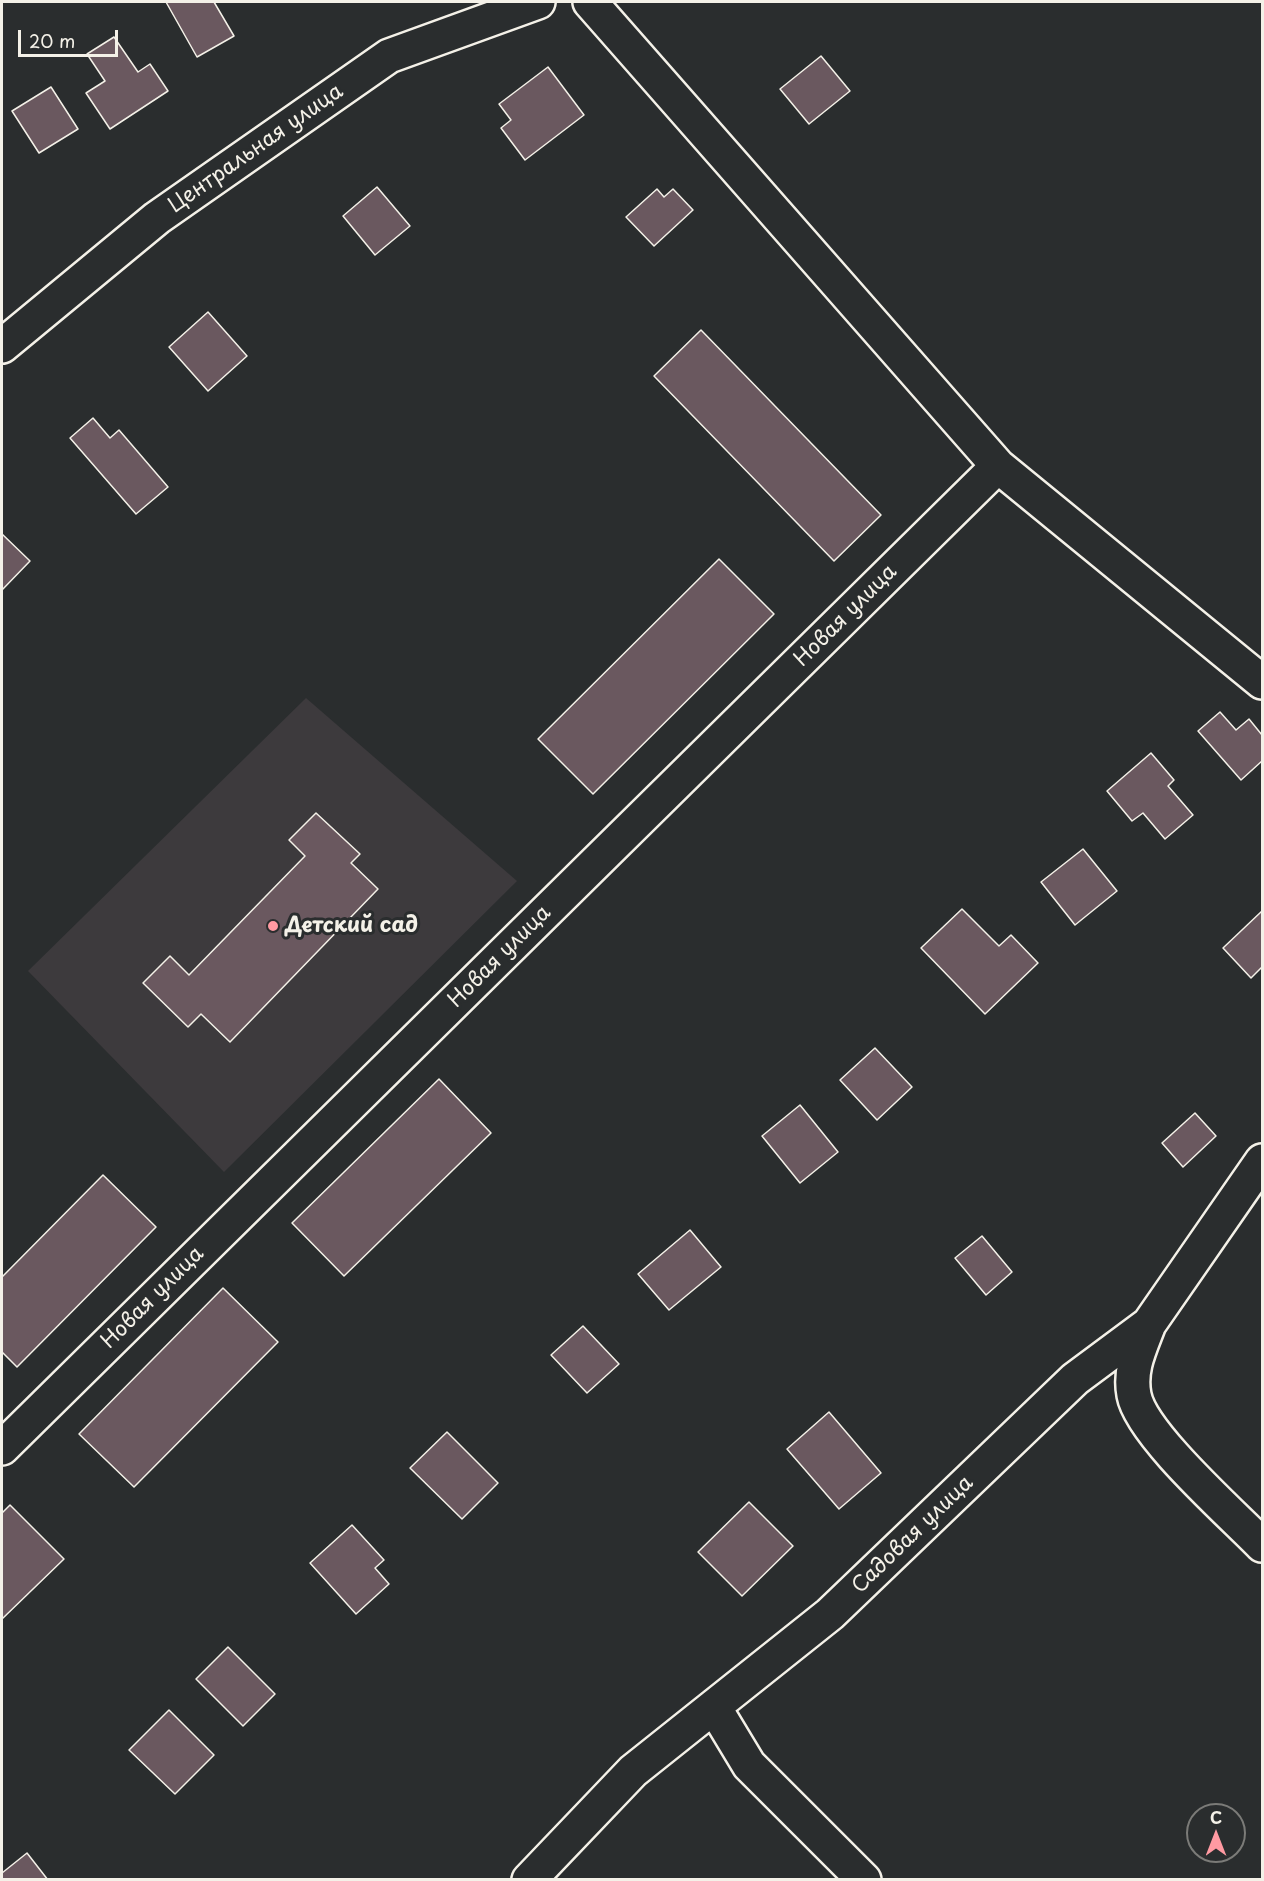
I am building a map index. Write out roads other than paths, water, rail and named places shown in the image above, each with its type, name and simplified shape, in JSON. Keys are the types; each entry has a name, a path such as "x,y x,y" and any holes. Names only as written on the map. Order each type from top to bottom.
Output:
{"street":[{"name":"Центральная улица","path":"2,346 157,218 389,56 538,2"},
{"path":"590,2 998,466 1263,682"},
{"name":"Новая улица","path":"2,1448 998,466"},
{"name":"Садовая улица","path":"529,1880 633,1771 831,1614 1075,1379 1149,1324 1263,1161"},
{"path":"1149,1324 1133,1364 1134,1397 1150,1431 1263,1545"},
{"path":"714,1707 749,1765 864,1880"}],"place":[{"name":"Детский сад","path":"273,926"}]}
